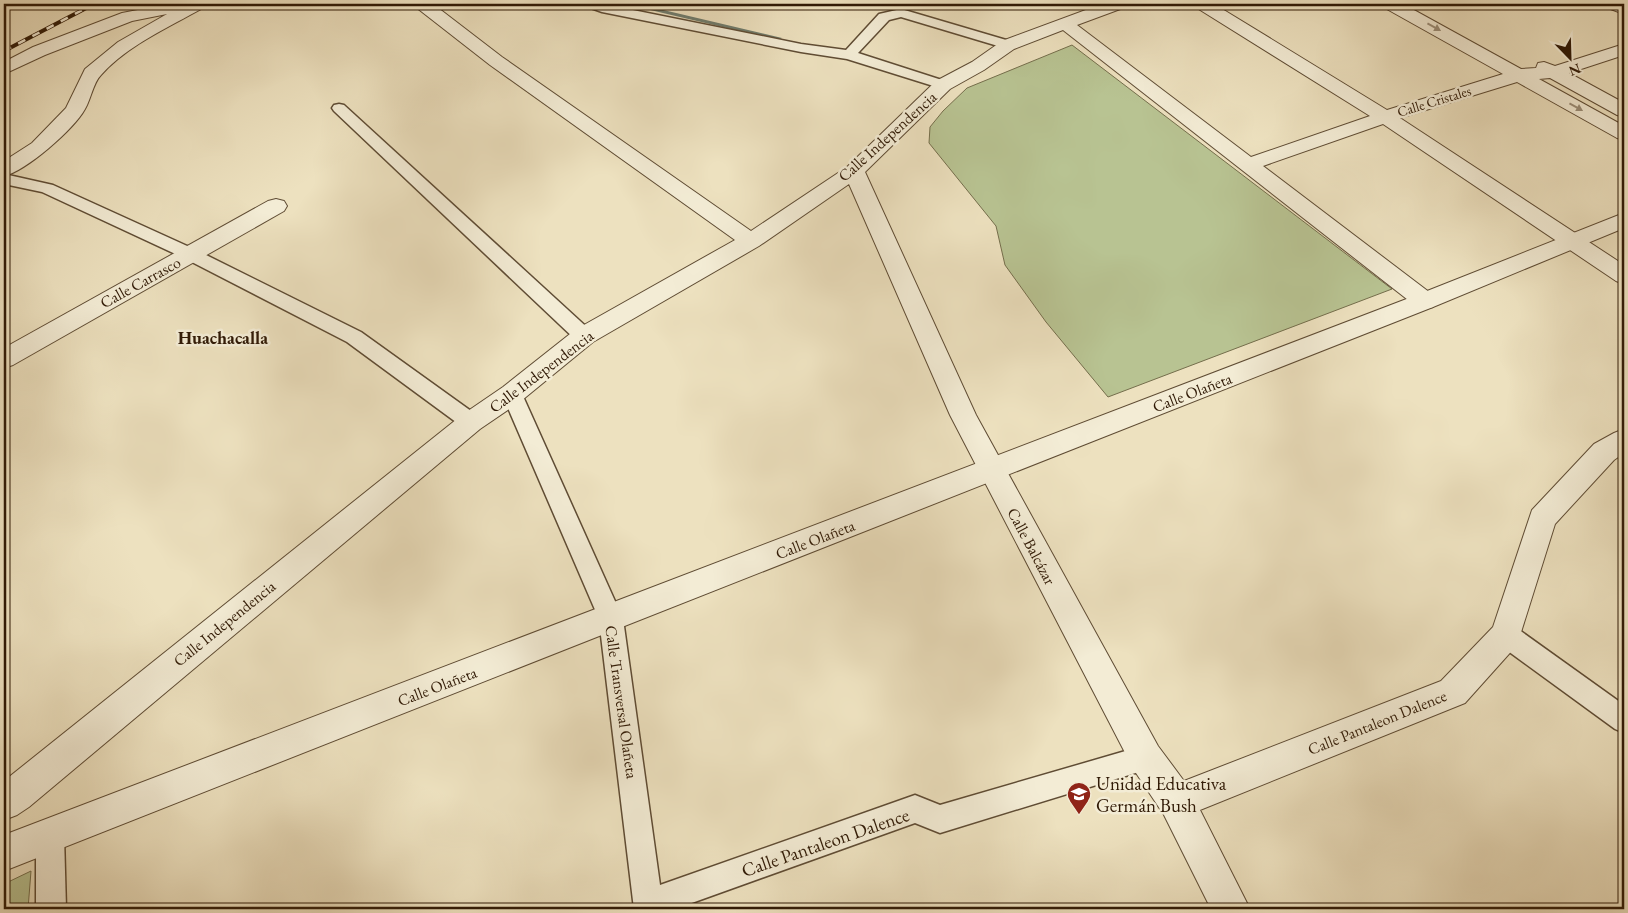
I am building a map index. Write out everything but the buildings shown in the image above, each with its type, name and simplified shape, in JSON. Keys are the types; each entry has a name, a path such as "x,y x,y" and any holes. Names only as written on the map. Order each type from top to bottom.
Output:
{"street":[{"path":"4,69 39,51 128,17 197,4"},
{"path":"4,170 39,147 75,110 92,73 124,46 197,4"},
{"path":"423,4 496,61 751,241"},
{"name":"Calle Independencia","path":"8,792 471,422 512,394 584,336 751,241 854,171 943,85 978,66 1008,45 1117,4"},
{"path":"1203,4 1385,117 1624,276"},
{"path":"1391,4 1624,134"},
{"path":"1614,4 1624,9"},
{"path":"1064,23 1425,302"},
{"name":"Calle Cristales","path":"1247,165 1385,117 1519,75 1554,72 1624,49"},
{"path":"1529,59 1624,111"},
{"name":"Calle Balcázar","path":"854,171 963,415 991,470 1146,758 1177,802 1232,909"},
{"name":"Calle Carrasco","path":"4,358 276,206"},
{"name":"Calle Olañeta","path":"4,854 1425,302 1624,220"},
{"name":"Calle Pantaleon Dalence","path":"1177,802 1452,692 1506,634 1542,518 1604,452 1624,440"}],"lane":[{"path":"593,4 602,8 801,48 849,55 943,85"},
{"path":"849,55 884,17 901,13 1008,45"},
{"path":"339,108 584,336"},
{"path":"4,179 47,188 190,254 354,337 471,422"},
{"name":"Calle Transversal Olañeta","path":"512,394 611,619 649,907"},
{"path":"1506,634 1624,720"},
{"name":"Calle Pantaleon Dalence","path":"649,907 915,809 940,819 1146,758"},
{"path":"50,835 51,909"}],"green space":[{"path":"1072,45 1392,289 1108,397 1046,322 1005,265 996,226 929,143 930,127 943,111 967,88"},
{"path":"31,871 28,909 4,909 4,884"}],"waterway":[{"path":"631,4 778,38"}],"railway":[{"path":"4,51 94,4"}],"place":[{"name":"Unidad Educativa Germán Bush","path":"1079,815"}],"district":[{"name":"Huachacalla","path":"223,338"}]}
